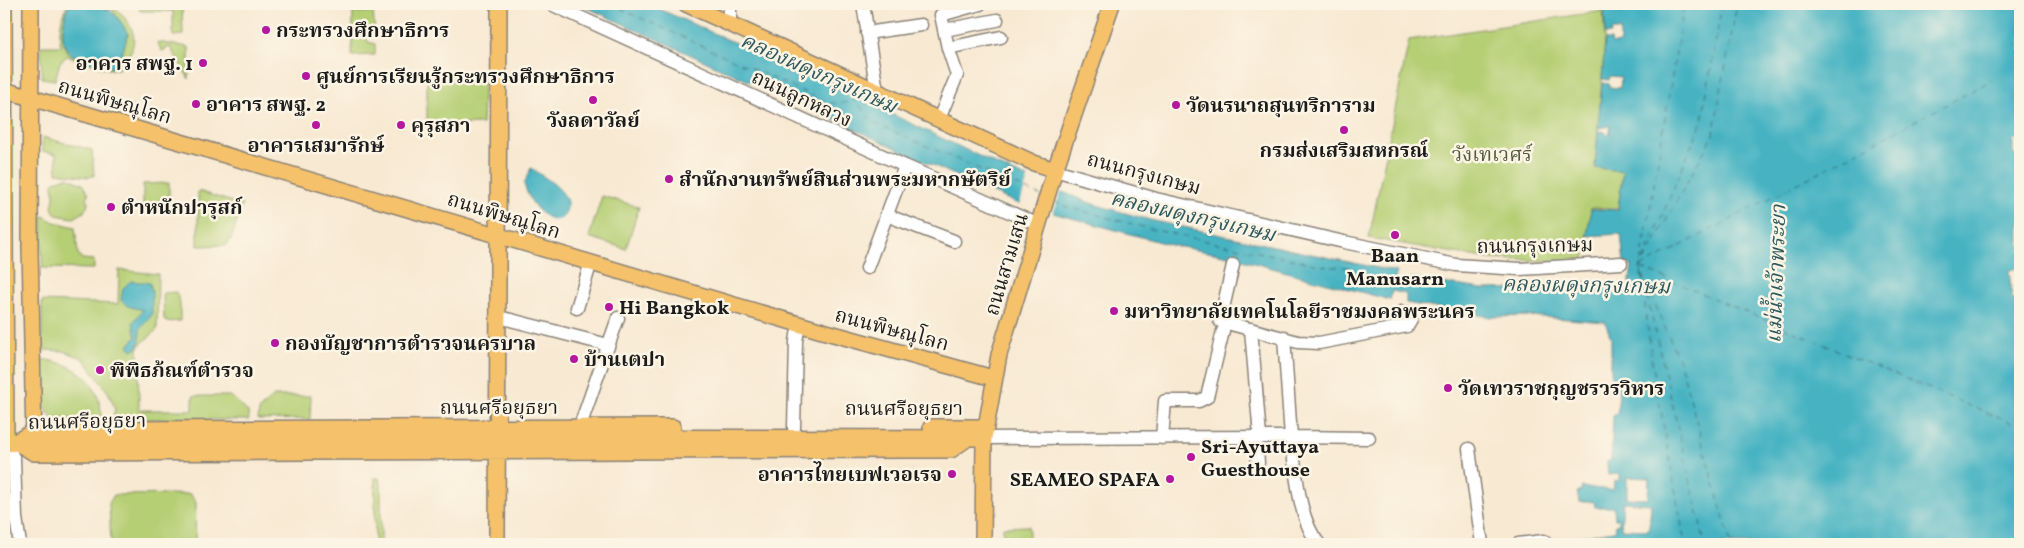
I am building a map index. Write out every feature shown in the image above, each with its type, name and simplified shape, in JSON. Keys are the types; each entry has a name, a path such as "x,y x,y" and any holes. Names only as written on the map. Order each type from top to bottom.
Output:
{"main road":[{"path":"4,4 4,388 7,445"},
{"path":"31,4 31,263 34,442"},
{"path":"497,544 499,4"},
{"name":"ถนนกรุงเกษม","path":"686,4 1054,175"},
{"name":"ถนนสามเสน","path":"984,544 984,433 993,378 1054,175 1112,4"},
{"name":"ถนนพิษณุโลก","path":"4,90 799,324 993,378"},
{"path":"4,262 31,263"},
{"path":"33,404 51,430"},
{"name":"ถนนศรีอยุธยา","path":"88,447 106,435 436,433 497,438 708,438 794,428 834,432 984,433"},
{"name":"ถนนศรีอยุธยา","path":"34,442 51,430 204,446"},
{"name":"ถนนศรีอยุธยา","path":"816,443 834,432"},
{"name":"ถนนศรีอยุธยา","path":"888,432 968,438"},
{"name":"ถนนศรีอยุธยา","path":"349,445 416,433"},
{"name":"ถนนศรีอยุธยา","path":"7,445 34,442 88,447 258,446 349,445 497,438 708,438 773,443 816,443 951,450 968,438 984,433"}],"street":[{"name":"ถนนลูกหลวง","path":"551,4 906,166 1041,220"},
{"path":"730,4 730,24"},
{"path":"864,4 877,92"},
{"path":"939,120 956,75 944,30 942,12 980,4"},
{"path":"944,30 997,20"},
{"path":"867,33 921,25"},
{"path":"948,48 1001,37"},
{"path":"867,268 906,166"},
{"name":"ถนนกรุงเกษม","path":"1054,175 1344,242 1456,264 1520,269 1621,263"},
{"path":"886,215 954,241"},
{"path":"577,308 591,262"},
{"path":"1233,265 1220,321 1298,342 1319,343 1407,326 1411,319 1408,313 1402,312"},
{"path":"499,317 608,345"},
{"path":"579,438 618,318"},
{"path":"794,428 794,379 799,324"},
{"path":"1251,329 1258,463"},
{"path":"1162,438 1165,401 1199,402 1207,397 1223,331"},
{"path":"1284,337 1291,437 1304,515 1318,544 1313,544"},
{"name":"ถนนศรีอยุธยา","path":"984,433 1162,438 1369,438"},
{"path":"7,445 14,460 16,518 20,544"},
{"path":"1469,449 1482,544"},
{"path":"1518,544 1544,542"}],"green space":[{"path":"68,4 113,6 128,22 134,36 133,44 131,52 119,69 108,69 67,56 60,62 55,80 42,78 41,46 61,46 61,24","holes":["67,9 112,9 128,34 118,66 114,68 69,54 63,38 63,26"]},
{"path":"138,4 182,4 183,35 173,36 173,11 140,11"},
{"name":"วังเทเวศร์","path":"1603,11 1605,40 1595,167 1623,170 1618,208 1591,208 1584,262 1489,259 1369,238 1409,40"},
{"path":"353,12 373,12 375,32 368,33 366,36 368,42 375,44 375,55 352,56"},
{"path":"157,42 189,47 189,79 170,47 162,51"},
{"path":"427,75 484,75 482,124 431,125 427,120"},
{"path":"42,137 92,150 94,176 57,173 56,154 42,151"},
{"path":"67,177 83,184 89,194 87,194 87,202 89,202 84,212 74,218 56,215 52,208 54,197 53,185 55,181"},
{"path":"169,183 169,207 143,209 143,184"},
{"path":"198,191 242,205 232,237 227,245 198,246"},
{"path":"602,196 639,207 626,249 589,237"},
{"path":"42,215 54,222 75,227 78,254 82,259 94,260 94,269 42,268"},
{"path":"119,270 158,274 157,330 140,345 138,350 139,410 193,410 193,396 231,396 248,412 249,420 113,419 115,408 108,392 83,358 63,351 42,350 42,301 118,304"},
{"path":"176,292 180,303 180,321 166,322 164,319 163,293"},
{"path":"42,359 67,365 85,377 97,394 102,419 53,419 42,404"},
{"path":"274,396 311,396 310,419 258,420 259,410"},
{"path":"375,478 379,478 381,485 381,544 375,544"},
{"path":"190,494 196,502 195,544 111,544 109,503 114,495"},
{"path":"1029,526 1029,539 1021,539 1021,544 1003,544 1003,527"}],"water":[{"path":"579,4 648,4 846,92 1012,172 1093,204 1150,220 1397,272 1394,282 1408,285 1410,278 1482,289 1529,288 1585,282 1592,285 1591,289 1594,291 1600,286 1598,283 1616,282 1614,292 1622,293 1623,287 1629,287 1632,265 1624,264 1621,234 1587,236 1591,209 1618,210 1623,171 1595,168 1598,131 1605,132 1609,136 1611,126 1598,128 1602,83 1609,84 1609,87 1620,88 1621,77 1610,76 1609,80 1602,79 1605,40 1611,40 1612,44 1620,43 1620,30 1612,30 1611,34 1605,34 1604,4 2020,4 2020,138 2013,141 2013,154 2020,154 2020,268 2009,270 2012,299 2020,298 2020,544 1555,544 1555,540 1613,531 1616,529 1615,525 1619,524 1618,519 1615,519 1614,507 1595,507 1594,502 1579,502 1577,492 1581,491 1582,487 1613,490 1614,481 1620,480 1620,474 1608,475 1607,462 1611,460 1613,416 1617,414 1619,392 1611,386 1611,338 1605,322 1530,316 1491,317 1406,303 1406,294 1392,291 1390,300 1224,255 1171,245 1016,203","holes":["1627,477 1649,478 1648,499 1627,498","1623,502 1651,504 1649,530 1621,529"]},
{"path":"74,5 107,9 117,17 128,34 118,66 114,68 87,61 70,53 65,46 63,37 64,24 67,8"},
{"path":"531,168 564,194 567,206 565,214 560,219 556,220 547,217 538,209 528,195 524,184"},
{"path":"131,281 150,283 152,292 152,315 140,329 140,341 137,348 132,350 128,346 136,337 133,322 143,310 127,306 121,300 123,288"}],"pier":[{"path":"1029,176 1062,189 1052,216 1019,206"}],"ferry route":[{"path":"610,4 826,102 840,104 855,100 874,123 1041,196"},
{"path":"1641,263 1684,4"},
{"path":"1722,4 1702,121 1640,268 1680,363 1731,544"},
{"path":"1644,261 1713,135 1737,4"},
{"path":"1641,267 1992,80"},
{"path":"1054,201 1067,207 1155,230 1329,267 1353,267"},
{"path":"1641,268 2016,425"},
{"path":"1641,271 1651,356 1685,544"},
{"path":"1642,275 1705,544"}],"place":[{"name":"กระทรวงศึกษาธิการ","path":"266,30"},
{"name":"อาคาร สพฐ. 1","path":"203,63"},
{"name":"ศูนย์การเรียนรู้กระทรวงศึกษาธิการ","path":"306,76"},
{"name":"วังลดาวัลย์","path":"593,100"},
{"name":"อาคาร สพฐ. 2","path":"196,104"},
{"name":"วัดนรนาถสุนทริการาม","path":"1176,105"},
{"name":"อาคารเสมารักษ์","path":"316,125"},
{"name":"คุรุสภา","path":"401,125"},
{"name":"กรมส่งเสริมสหกรณ์","path":"1344,130"},
{"name":"สำนักงานทรัพย์สินส่วนพระมหากษัตริย์","path":"669,179"},
{"name":"ตำหนักปารุสก์","path":"111,207"},
{"name":"Baan Manusarn","path":"1395,235"},
{"name":"Hi Bangkok","path":"609,307"},
{"name":"มหาวิทยาลัยเทคโนโลยีราชมงคลพระนคร","path":"1114,311"},
{"name":"กองบัญชาการตำรวจนครบาล","path":"275,343"},
{"name":"บ้านเตปา","path":"574,359"},
{"name":"พิพิธภ้ณฑ์ตำรวจ","path":"100,370"},
{"name":"วัดเทวราชกุญชรวรวิหาร","path":"1448,388"},
{"name":"Sri-Ayuttaya Guesthouse","path":"1191,457"},
{"name":"อาคารไทยเบฟเวอเรจ","path":"952,474"},
{"name":"SEAMEO SPAFA","path":"1170,479"}],"water label":[{"name":"คลองผดุงกรุงเกษม","path":"819,73"},
{"name":"คลองผดุงกรุงเกษม","path":"1193,216"},
{"name":"แม่น้ำเจ้าพระยา","path":"1776,274"},
{"name":"คลองผดุงกรุงเกษม","path":"1586,285"}]}
